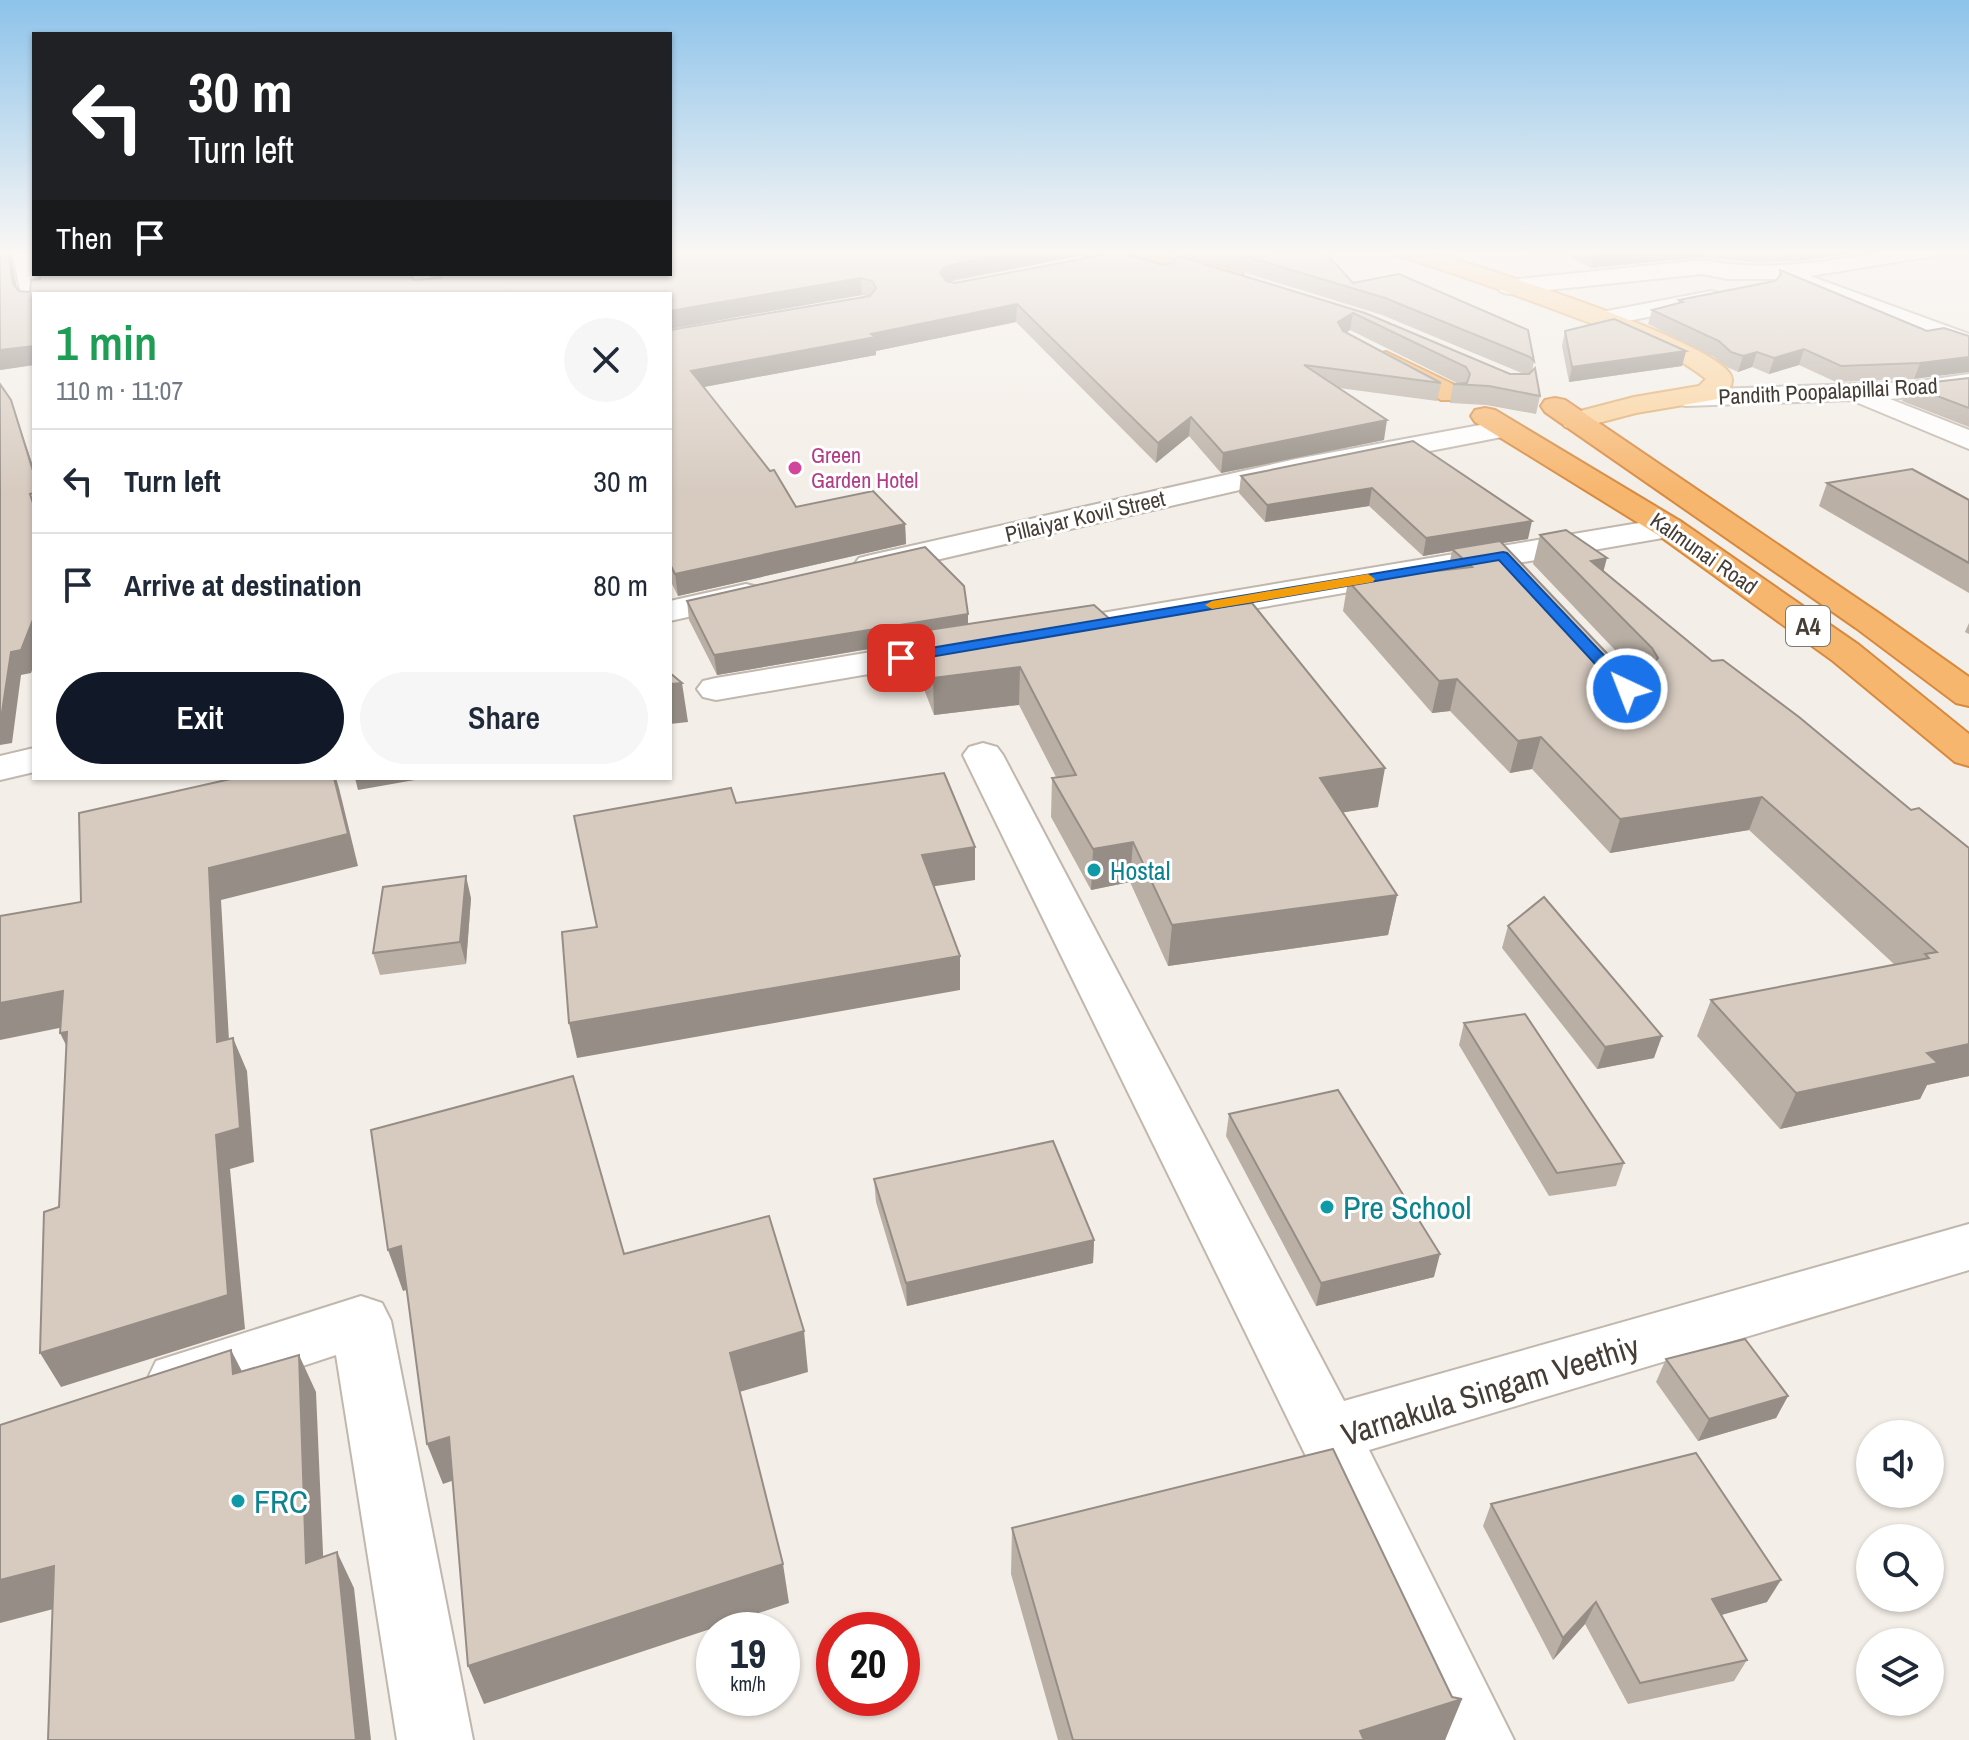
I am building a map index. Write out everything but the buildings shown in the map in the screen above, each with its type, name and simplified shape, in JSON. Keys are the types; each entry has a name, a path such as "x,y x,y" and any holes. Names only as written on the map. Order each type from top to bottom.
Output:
{"highway":[{"name":"Kalmunai Road","path":"1361,346 1462,389 1459,407 1588,477 1669,528 1846,653 1969,754"},
{"name":"Kalmunai Road","path":"1553,404 1868,621 1969,695"},
{"path":"1493,423 1532,418 1552,411 1553,404"}],"main road":[{"path":"1553,404 1676,399 1713,390 1719,381 1717,373 1689,355 1629,330"}],"street":[{"path":"1934,330 1969,343"},
{"name":"Pandith Poopalapillai Road","path":"1676,399 1914,390 1969,382"},
{"path":"1850,393 1969,440"},
{"name":"Pillaiyar Kovil Street","path":"838,573 1493,423"},
{"path":"716,689 1669,528"},
{"path":"1503,556 1534,589"},
{"path":"672,611 777,587"},
{"path":"983,755 1328,1434"},
{"path":"0,768 32,760"},
{"name":"Varnakula Singam Veethiy","path":"1476,1740 1328,1434 1969,1247"},
{"path":"120,1399 361,1321 435,1740"}],"slow traffic":[{"path":"1212,605 1368,579"}],"place":[{"name":"Green Garden Hotel","path":"795,468"},
{"name":"Hostal","path":"1094,870"},
{"name":"Pre School","path":"1327,1207"},
{"name":"FRC","path":"238,1501"}],"route":[{"path":"901,658 1503,556 1627,689"}]}
